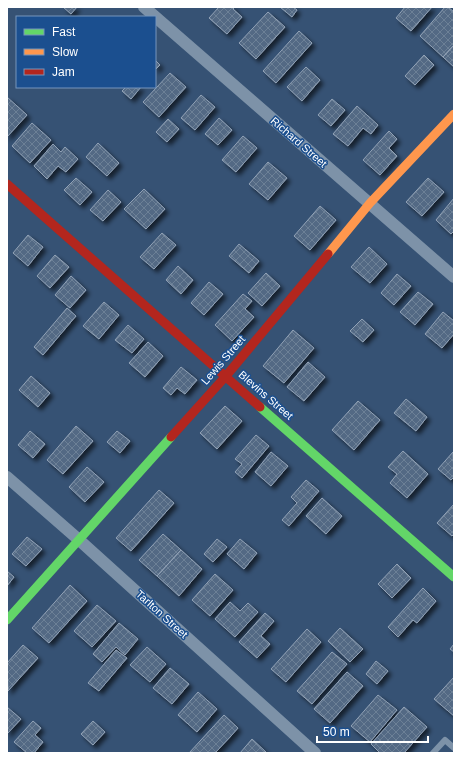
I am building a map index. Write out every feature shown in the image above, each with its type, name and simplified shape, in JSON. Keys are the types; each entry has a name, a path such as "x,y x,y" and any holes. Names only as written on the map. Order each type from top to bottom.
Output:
{"street":[{"name":"Richard Street","path":"144,7 154,16"},
{"name":"Richard Street","path":"156,17 454,277"},
{"name":"Lewis Street","path":"7,620 78,539 226,376 370,203 454,114"},
{"name":"Blevins Street","path":"7,184 454,578"},
{"name":"Tarlton Street","path":"7,477 78,539 315,753"}],"lane":[{"path":"433,753 446,740 454,748"}],"building":[{"path":"63,7 77,7 71,14"},
{"path":"219,7 235,7 233,9 242,17 227,34 209,18"},
{"path":"280,7 293,7 297,10 292,17"},
{"path":"405,7 432,7 411,31 396,18"},
{"path":"445,7 448,7 454,12 454,45 443,57 420,36"},
{"path":"268,12 285,27 256,59 239,43"},
{"path":"299,31 312,43 276,83 263,71"},
{"path":"454,45 454,67 443,57"},
{"path":"424,55 434,65 415,85 405,76"},
{"path":"156,61 160,65 156,69"},
{"path":"306,67 320,80 302,101 287,87"},
{"path":"170,73 186,87 159,117 143,102"},
{"path":"125,88 140,88 131,99 122,91"},
{"path":"201,95 215,107 195,130 181,118"},
{"path":"7,97 27,115 7,137"},
{"path":"332,99 345,110 331,126 318,115"},
{"path":"357,106 378,125 371,134 363,128 348,146 333,134"},
{"path":"219,118 232,130 218,145 205,134"},
{"path":"168,119 179,129 167,142 156,132"},
{"path":"32,123 51,140 30,163 12,146"},
{"path":"389,131 397,139 389,148 397,156 380,175 363,160"},
{"path":"243,136 257,148 236,172 222,160"},
{"path":"98,143 119,163 107,176 86,157"},
{"path":"53,144 61,152 65,147 78,159 66,172 58,166 47,179 34,166"},
{"path":"268,162 287,178 268,200 249,184"},
{"path":"76,178 92,192 80,205 64,190"},
{"path":"428,178 444,192 422,216 406,202"},
{"path":"144,189 165,209 146,229 124,209"},
{"path":"108,190 121,202 103,221 90,210"},
{"path":"454,198 454,231 451,234 436,220"},
{"path":"320,206 336,220 310,250 294,236"},
{"path":"162,233 176,245 154,269 140,257"},
{"path":"28,235 43,247 28,266 13,253"},
{"path":"239,244 259,261 249,273 229,256"},
{"path":"369,247 387,264 370,283 351,267"},
{"path":"55,255 69,267 50,288 37,276"},
{"path":"178,266 193,280 181,294 166,280"},
{"path":"266,273 280,286 262,306 248,293"},
{"path":"397,274 411,286 394,305 381,293"},
{"path":"71,276 86,290 70,308 55,295"},
{"path":"209,282 223,294 204,315 191,303"},
{"path":"418,292 433,304 415,325 400,312"},
{"path":"243,294 252,301 245,309 254,317 232,341 215,325"},
{"path":"104,302 119,315 99,339 83,326"},
{"path":"67,308 76,316 43,355 34,347"},
{"path":"443,312 454,321 454,334 442,348 425,334"},
{"path":"362,319 374,330 363,342 350,331"},
{"path":"128,325 144,339 132,353 115,340"},
{"path":"293,330 314,348 284,383 263,366"},
{"path":"148,342 163,356 145,377 129,363"},
{"path":"308,362 325,377 304,401 287,387"},
{"path":"181,367 197,380 185,394 177,388 171,395 163,388"},
{"path":"31,376 50,393 38,407 19,390"},
{"path":"406,399 427,417 416,431 394,413"},
{"path":"358,401 380,420 354,450 332,430"},
{"path":"225,406 242,421 217,449 200,433"},
{"path":"76,426 93,441 63,474 47,460"},
{"path":"30,431 45,444 33,458 18,445"},
{"path":"117,431 130,441 120,453 107,442"},
{"path":"256,435 269,446 242,478 235,472 242,464 235,459"},
{"path":"403,451 428,474 407,498 390,483 397,474 388,467"},
{"path":"271,452 288,466 271,486 255,472"},
{"path":"453,452 454,477 451,480 438,469"},
{"path":"87,467 104,482 85,502 69,487"},
{"path":"306,480 319,491 289,526 282,520 297,503 291,497"},
{"path":"159,490 174,503 131,551 116,538"},
{"path":"322,498 342,516 326,534 306,516"},
{"path":"454,504 454,534 452,536 437,523"},
{"path":"163,534 181,550 157,576 139,560"},
{"path":"27,537 42,549 26,566 12,554"},
{"path":"217,539 227,547 213,562 204,554"},
{"path":"240,539 257,553 244,569 227,554"},
{"path":"181,550 202,569 179,596 157,576"},
{"path":"397,564 411,578 392,598 378,584"},
{"path":"7,571 14,577 7,586"},
{"path":"215,574 233,590 210,616 192,600"},
{"path":"70,585 87,601 49,643 32,628"},
{"path":"423,588 436,601 417,623 413,620 398,637 388,627"},
{"path":"230,602 240,611 248,603 258,612 235,637 215,619"},
{"path":"97,605 116,621 92,647 74,631"},
{"path":"265,613 274,621 261,636 270,644 257,658 239,642"},
{"path":"119,623 138,639 125,655 116,647 102,662 93,654"},
{"path":"340,628 363,649 350,662 328,641"},
{"path":"307,629 321,642 286,682 271,669"},
{"path":"454,644 454,652 450,649"},
{"path":"23,645 38,658 8,691 7,663"},
{"path":"147,647 166,664 150,682 130,665"},
{"path":"116,650 127,658 99,691 88,683"},
{"path":"332,652 347,664 312,704 297,691"},
{"path":"376,661 388,671 377,684 366,674"},
{"path":"170,668 189,684 172,704 153,688"},
{"path":"347,672 363,686 330,723 314,709"},
{"path":"454,677 454,716 434,699"},
{"path":"198,692 217,709 197,732 178,715"},
{"path":"378,695 397,710 370,742 351,726"},
{"path":"7,707 21,719 7,734"},
{"path":"404,707 427,727 404,753 380,753 371,744"},
{"path":"224,715 238,728 231,736 215,753 189,753"},
{"path":"33,721 41,728 35,735 43,742 34,753 27,753 14,742"},
{"path":"93,721 105,732 93,745 81,734"},
{"path":"252,739 266,752 265,753 240,753"}],"traffic: fast":[{"path":"260,407 454,577"},
{"path":"7,620 171,437"}],"traffic: slow":[{"path":"328,254 370,203 454,114"}],"traffic: jam":[{"path":"7,184 260,407"},
{"path":"171,437 226,376 328,254"}]}
